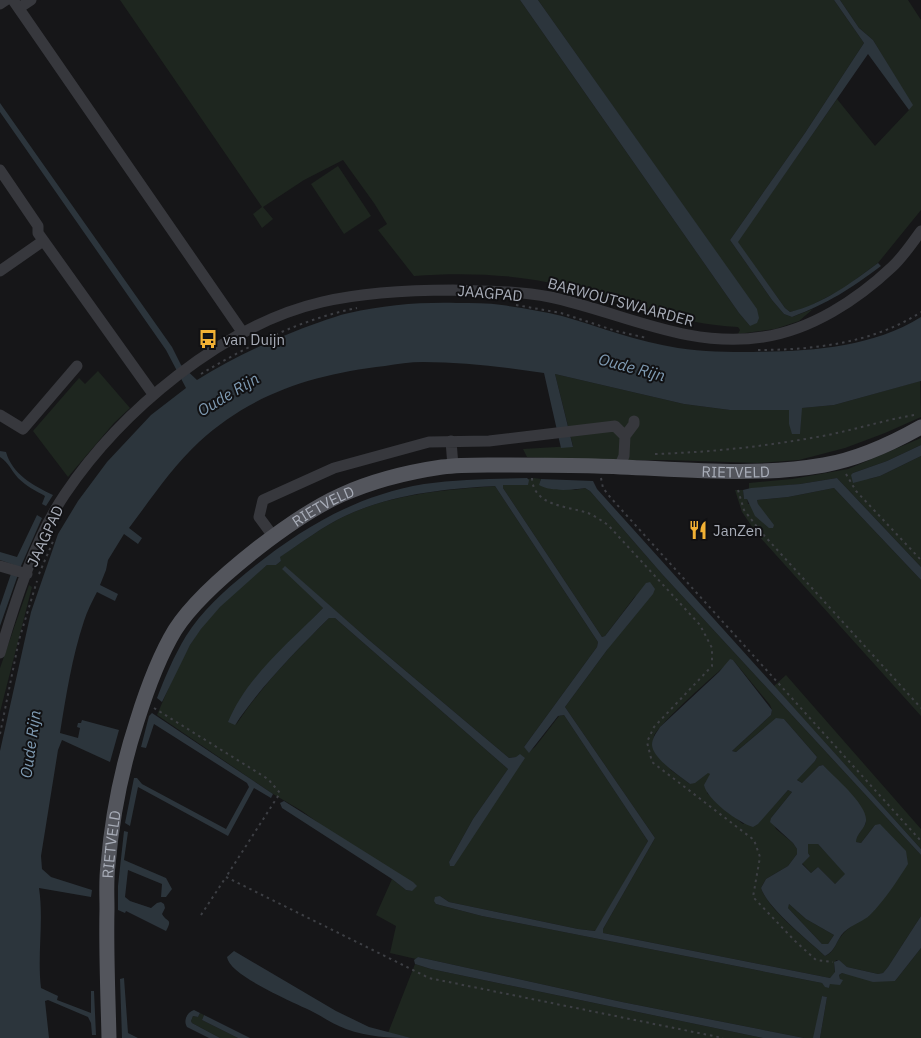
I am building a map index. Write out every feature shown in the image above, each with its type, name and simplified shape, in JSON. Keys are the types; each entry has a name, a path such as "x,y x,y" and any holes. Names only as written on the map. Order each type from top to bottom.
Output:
{"main road":[{"name":"RIETVELD","path":"110,1038 106,937 108,868 115,809 130,742 150,679 176,629 207,592 237,564 273,536 313,510 341,495 391,478 453,466 532,465 737,471 780,470 822,465 872,451 921,427"}],"street":[{"path":"0,4 6,0"},
{"path":"31,0 16,4 244,333"},
{"path":"0,170 38,226 40,237 153,394"},
{"name":"BARWOUTSWAARDER","path":"0,652 14,571 46,528 64,495 98,451 153,394 175,377 244,333 282,315 321,302 373,293 422,290 494,291 550,297 678,334 710,339 765,337 800,327 847,303 894,266 921,231"},
{"path":"0,271 40,237"},
{"path":"0,415 23,429 77,366"},
{"path":"619,467 624,456 625,436 634,424 634,421"},
{"path":"273,536 259,517 263,500 334,468 428,442 489,441 615,426 625,436"},
{"path":"451,441 453,466"}],"path":[{"name":"JAAGPAD","path":"510,304 561,313 616,330 652,338"},
{"path":"197,376 242,351 299,326 339,312 357,308"},
{"path":"757,350 824,345 858,339 882,332 909,320 921,312"},
{"path":"652,454 746,449 830,434 921,414"},
{"path":"532,465 532,484 537,494 554,504 589,514 608,525 700,625 712,648 712,666 654,727 647,742 652,762 754,840 760,858 753,897 816,960 833,962"},
{"path":"598,466 603,488 610,497 921,842"},
{"path":"852,470 845,472 856,491 921,560"},
{"path":"738,490 744,510 761,532 921,708"},
{"name":"JAAGPAD","path":"0,734 19,640 38,577 56,534"},
{"path":"143,701 268,779 280,793 202,915"},
{"path":"226,877 429,978 723,1038"}],"shaded area":[{"path":"120,0 520,0 750,326 756,309 538,0 834,0 864,43 805,133 730,240 784,314 792,317 813,309 799,321 775,329 738,334 740,330 738,327 672,317 546,282 490,275 414,276 378,230 387,224 343,160 304,180 263,207 273,219 262,228 253,214 262,207"},
{"path":"840,0 908,0 921,20 921,210 878,263 841,290 804,309 790,312 785,308 737,242 837,99 875,146 912,105 873,40 859,28"},
{"path":"338,166 371,216 344,234 311,184"},
{"path":"98,371 130,408 114,423 68,477 33,431 79,378 85,384"},
{"path":"555,374 684,404 730,410 790,410 789,424 800,433 801,408 834,405 920,381 921,417 845,448 799,460 758,463 578,460 527,457 523,449 573,446"},
{"path":"921,438 921,445 887,461 853,473 869,479 880,476 921,456 921,567 837,478 749,489 749,483 792,479 848,469"},
{"path":"528,479 541,479 540,481 575,490 585,488 590,491 662,574 921,855 921,916 883,973 878,974 847,967 836,960 834,964 835,973 830,978 603,933 603,929 655,838 565,707 607,650 636,595 605,636 602,637 502,485 528,485","holes":["733,660 770,705 771,715 732,751 736,752 763,729 784,719 817,757 796,779 802,783 819,766 823,765 835,778 866,823 856,838 856,842 861,843 875,825 869,916 848,929 831,952 825,956 780,915 765,897 761,888 766,879 788,866 797,854 797,849 793,843 776,829 771,818 792,792 788,790 775,804 743,824 707,793 710,774 708,772 690,784 671,770 655,752 654,736 658,730 690,697"]},
{"path":"495,486 598,642 597,647 524,747 529,752 559,716 564,715 648,841 596,931 578,929 449,902 440,896 436,904 482,916 822,983 829,988 830,984 840,979 839,975 842,973 895,981 921,948 921,1038 820,1038 827,997 822,996 814,1038 804,1038 622,1002 418,957 416,959 390,953 396,926 376,915 392,879 406,890 412,891 302,811 273,794 157,715 181,662 206,622 225,602 267,565 276,565 281,561 279,557 312,535 336,520 363,509 418,494","holes":["285,567 509,758 516,757 450,865 449,862 473,819 508,769 335,618 329,618 291,656 257,696 236,725 256,677 323,608 283,568"]},
{"path":"834,488 921,580 921,716 757,534 742,512 735,490 743,490 744,499 747,498 748,504 758,504 757,500 788,497"},
{"path":"29,585 32,587 0,712 0,668"},
{"path":"786,675 921,829 921,849 774,686"},
{"path":"808,844 818,844 846,874 835,884 818,867 811,873 802,863 810,856"},
{"path":"789,904 806,919 834,935 828,944 822,944 787,907"},
{"path":"415,964 431,969 763,1038 411,1038 388,1033"},
{"path":"200,1013 204,1015 202,1020 238,1038 220,1038 192,1023 193,1016 198,1017"}],"water":[{"path":"520,0 538,0 757,309 759,318 757,323 750,326 739,313"},
{"path":"834,0 840,0 859,28 873,40 913,105 909,110 868,54 738,242 785,308 790,312 825,298 878,263 881,266 839,295 792,317 784,314 772,300 730,240 805,133 864,43"},
{"name":"Oude Rijn","path":"0,103 172,347 181,365 197,380 257,348 288,334 338,316 389,306 443,303 491,304 532,310 562,316 663,345 725,352 818,349 840,346 882,335 921,317 921,381 834,405 802,408 800,434 792,434 789,424 789,410 730,410 684,404 555,374 573,447 561,448 544,373 468,364 413,362 334,374 309,381 263,399 219,425 180,462 129,528 142,538 138,544 124,534 108,560 100,585 118,594 115,601 97,592 84,621 70,677 60,733 78,738 80,728 77,727 78,723 81,723 82,720 119,730 110,762 62,740 58,750 41,856 42,869 51,877 92,890 91,897 39,888 41,913 40,976 41,988 58,996 57,1000 91,1013 91,991 94,991 96,1035 92,1035 91,1023 88,1017 48,1000 45,1001 49,1038 0,1038 0,751 31,612 58,534 78,501 107,462 151,415 186,388 166,350 0,112"},
{"path":"921,445 921,456 880,476 853,483 851,475 853,473 887,461"},
{"path":"0,451 6,452 18,473 38,488 53,495 46,506 42,504 45,496 18,478 8,464 0,457"},
{"path":"527,478 529,480 528,485 503,485 503,488 602,637 605,636 646,583 650,582 655,589 565,707 655,838 603,929 603,933 830,978 835,972 834,962 839,960 847,967 878,974 883,973 921,916 921,948 895,981 873,982 842,973 839,975 840,979 843,980 840,985 830,984 829,988 825,987 822,983 482,916 436,904 434,901 435,897 440,896 449,902 595,931 648,841 564,715 558,716 529,753 524,747 597,647 598,642 495,486 437,491 381,502 336,520 320,530 280,557 281,561 276,565 267,565 220,607 190,645 162,702 157,698 182,644 192,627 206,610 266,557 329,516 374,497 398,489 424,484 475,479"},
{"path":"837,478 921,567 921,580 834,488 788,497 757,500 774,525 773,528 769,528 755,516 747,499 744,499 743,490 751,488 800,484"},
{"path":"541,479 593,481 597,489 921,849 921,855 662,574 590,491 585,488 568,490 549,489 539,485"},
{"path":"37,515 42,518 21,566 0,626 0,606 14,565 0,560 0,552 17,557"},
{"path":"285,566 369,640 509,758 520,754 525,758 454,866 450,866 449,862 473,819 508,769 335,618 329,618 291,656 256,696 235,725 228,722 236,705 257,675 323,608 282,569"},
{"path":"730,659 733,660 772,710 771,715 732,751 736,752 776,718 784,719 817,757 797,780 802,783 819,766 823,765 856,799 865,814 866,821 857,836 856,842 861,843 875,825 880,824 906,851 908,864 886,897 868,917 844,932 834,948 825,956 780,915 761,888 766,879 788,866 797,854 797,849 793,843 770,822 771,818 792,792 788,790 758,824 753,827 747,825 717,804 706,791 704,785 710,774 708,773 695,783 690,784 657,756 652,745 660,727 719,672","holes":["808,844 818,844 845,874 835,884 818,867 811,873 802,864 810,856","789,904 806,919 834,935 828,944 822,944 788,908"]},
{"path":"152,713 273,794 271,798 254,788 228,836 138,787 130,826 125,823 134,778 226,829 249,787 247,783 154,724 146,748 141,747 149,716"},
{"path":"284,801 417,886 412,891 406,890 282,808 280,803"},
{"path":"124,831 128,832 124,860 166,878 172,889 166,897 161,897 162,884 128,870 125,897 130,901 151,908 157,903 161,902 164,904 165,908 162,914 169,922 166,931 126,911 125,913 118,910 118,886"},
{"path":"234,951 336,1011 369,1027 411,1038 370,1035 346,1029 248,979 230,964 227,957"},
{"path":"418,957 622,1002 804,1038 763,1038 431,969 415,964 414,960"},
{"path":"124,978 128,1033 138,1038 122,1038 120,979"},
{"path":"822,996 827,997 820,1038 813,1038"},
{"path":"194,1010 200,1013 198,1017 193,1016 192,1023 220,1038 209,1038 187,1027 186,1017"},
{"path":"204,1015 250,1038 238,1038 202,1020"}],"place":[{"name":"van Duijn","path":"208,339"},
{"name":"JanZen","path":"698,530"}]}
